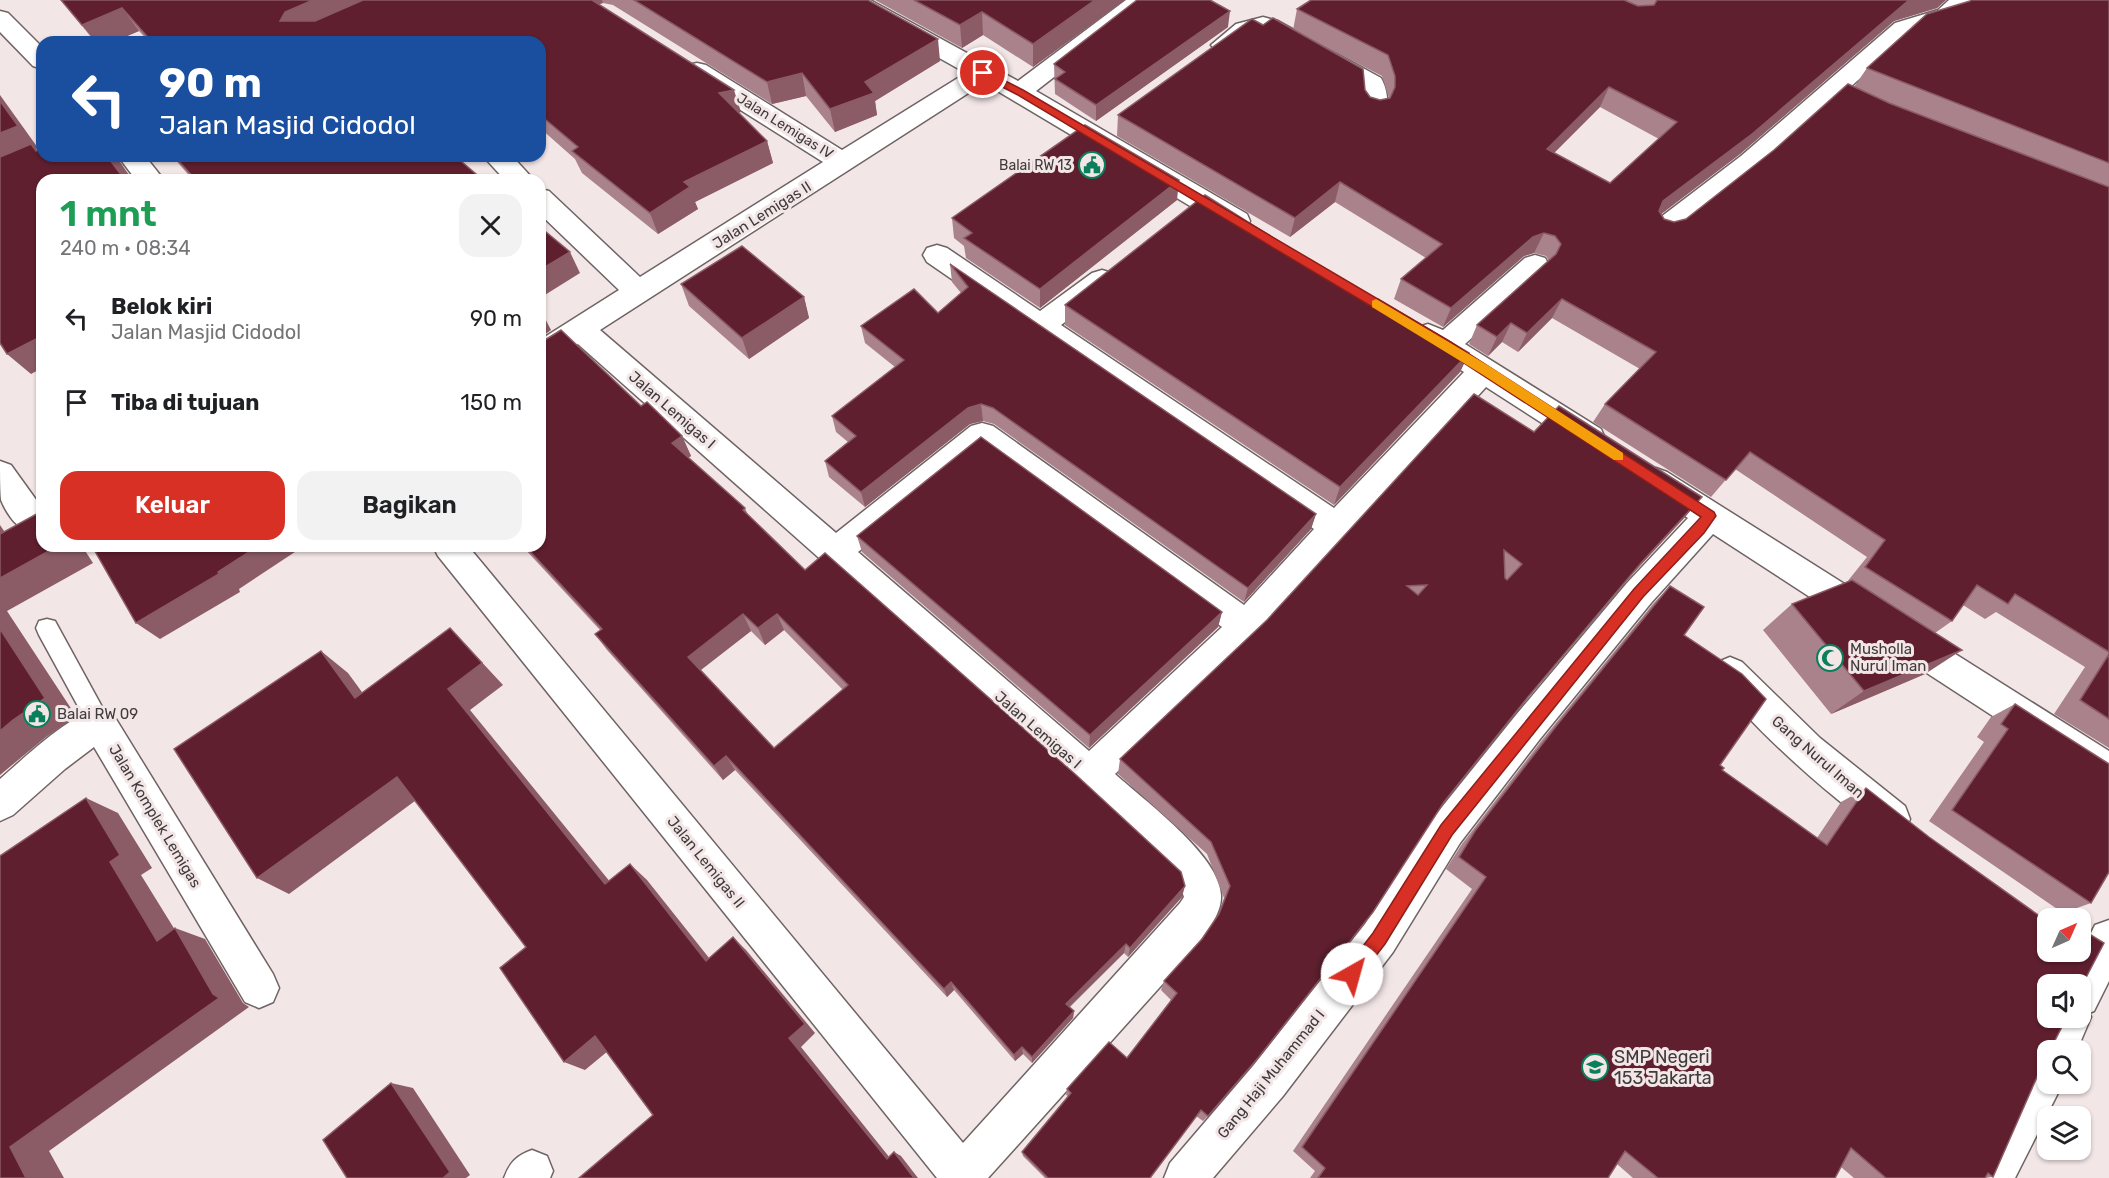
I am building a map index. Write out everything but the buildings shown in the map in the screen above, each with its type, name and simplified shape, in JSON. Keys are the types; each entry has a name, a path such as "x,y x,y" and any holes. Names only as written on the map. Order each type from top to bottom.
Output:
{"street":[{"path":"853,0 1019,92 1104,130 1201,200 1262,236"},
{"path":"1019,92 1141,0"},
{"path":"1663,230 1841,95 1903,28 1946,15 1963,0"},
{"path":"0,18 36,55"},
{"path":"1206,57 1243,30 1263,24 1270,26 1372,84 1375,110"},
{"name":"Jalan Lemigas IV","path":"674,56 843,163"},
{"name":"Jalan Lemigas II","path":"546,350 983,73"},
{"path":"136,162 146,174"},
{"path":"502,162 515,174"},
{"path":"1177,219 1201,200"},
{"path":"546,204 639,293"},
{"path":"937,255 1218,444 1336,527"},
{"path":"1040,326 1125,261"},
{"path":"1445,345 1535,265"},
{"path":"1404,321 1485,369 1709,516 2109,771"},
{"name":"Jalan Lemigas I","path":"580,329 1089,774 1191,869 1203,886 1202,906 1181,934 963,1177"},
{"path":"1089,774 1247,626 1336,527 1485,369"},
{"path":"834,553 982,435 1247,626"},
{"path":"0,474 33,521"},
{"name":"Gang Haji Muhammad I","path":"1185,1178 1268,1081 1379,938 1447,830 1528,727 1639,593 1699,530 1709,516"},
{"name":"Jalan Lemigas II","path":"454,552 963,1177"},
{"name":"Gang Nurul Iman","path":"1716,657 1776,723 1843,782 1915,836"},
{"path":"0,803 52,758 99,723"},
{"name":"Jalan Komplek Lemigas","path":"99,723 259,988"},
{"path":"2088,974 2095,951"},
{"path":"1992,1178 2037,1090"}],"lane":[{"path":"47,628 99,723"}],"slow traffic":[{"path":"1376,304 1485,369 1619,457"}],"place":[{"name":"Balai RW 13","path":"1092,165"},
{"name":"Musholla Nurul Iman","path":"1830,658"},
{"name":"Balai RW 09","path":"37,714"},
{"name":"SMP Negeri 153 Jakarta","path":"1595,1067"}],"route":[{"path":"983,73 1019,92 1485,369 1709,516 1699,530 1639,593 1528,727 1447,830 1379,938 1352,974"}]}
